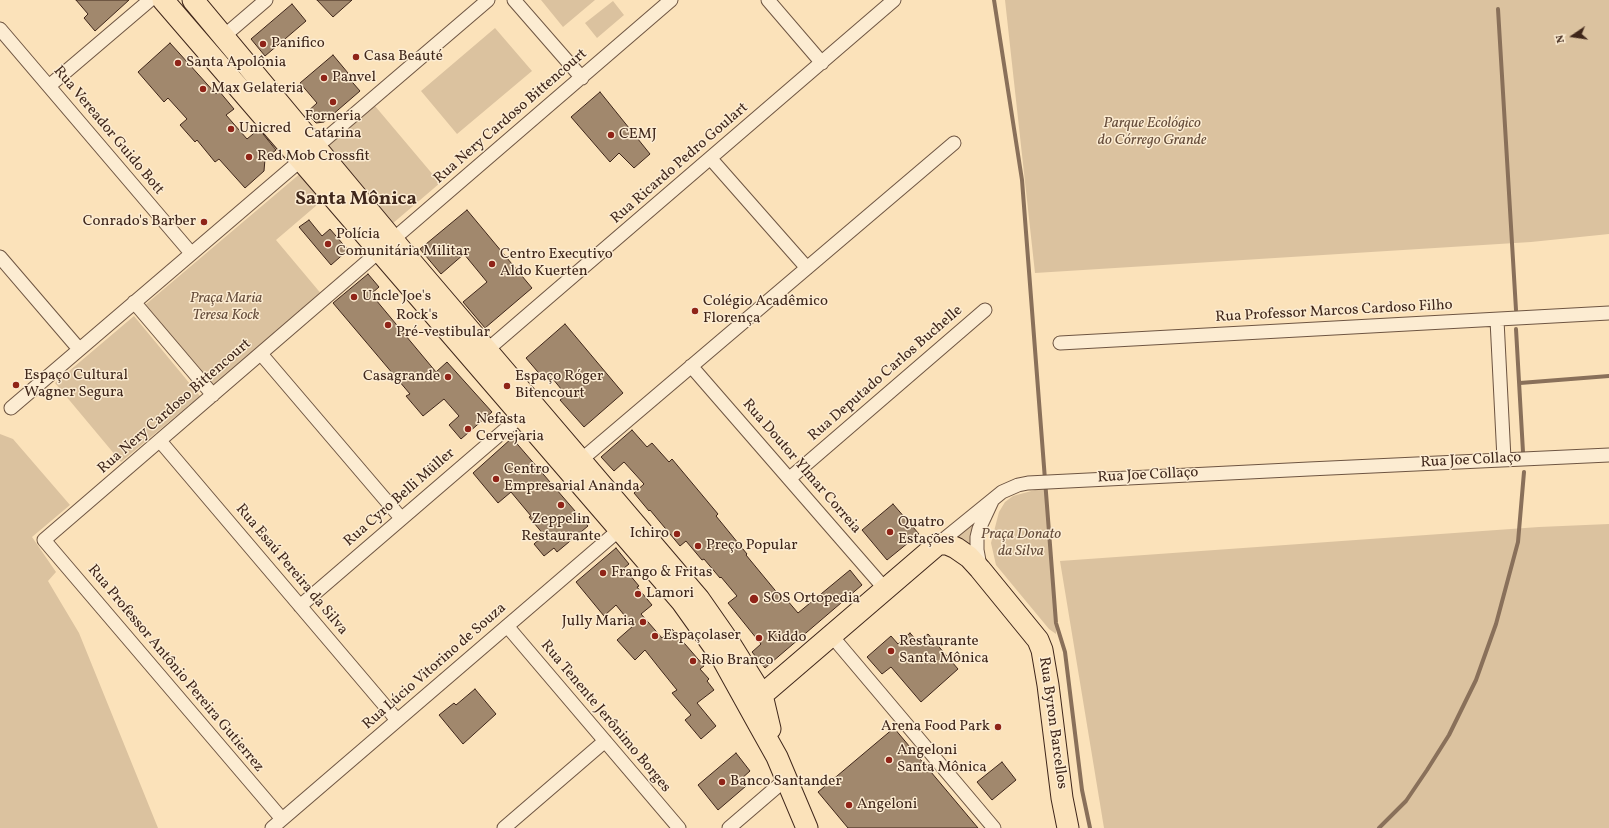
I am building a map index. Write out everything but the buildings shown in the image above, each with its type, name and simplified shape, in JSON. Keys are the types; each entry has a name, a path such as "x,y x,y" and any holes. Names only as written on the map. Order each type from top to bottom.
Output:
{"main road":[{"path":"163,0 300,160 487,350 699,599 729,642 762,695 777,757"},
{"path":"193,0 316,146 386,246 521,416 682,602 700,626 722,658 777,757 806,828"},
{"name":"Rua Joe Collaço","path":"762,695 938,544"},
{"name":"Rua Byron Barcellos","path":"938,544 947,544 969,557 1038,640 1042,650 1048,685 1061,790 1068,828"}],"street":[{"path":"49,86 150,0"},
{"path":"224,36 266,0"},
{"path":"11,408 488,0"},
{"path":"514,0 582,78"},
{"name":"Rua Nery Cardoso Bittencourt","path":"44,540 671,0"},
{"path":"768,0 822,63"},
{"name":"Rua Ricardo Pedro Goulart","path":"487,350 711,159 894,0"},
{"name":"Rua Vereador Guido Bott","path":"0,29 191,253"},
{"path":"581,460 954,143"},
{"path":"711,159 807,268"},
{"path":"0,257 79,349"},
{"path":"134,302 213,395"},
{"name":"Rua Deputado Carlos Buchelle","path":"790,478 985,310"},
{"name":"Rua Professor Marcos Cardoso Filho","path":"1060,343 1609,313"},
{"path":"1497,320 1504,459"},
{"path":"261,354 401,518"},
{"name":"Rua Doutor Ylmar Correia","path":"692,366 885,589"},
{"name":"Rua Cyro Belli Müller","path":"300,606 521,416"},
{"name":"Rua Esaú Pereira da Silva","path":"160,441 397,720"},
{"name":"Rua Joe Collaço","path":"938,544 993,498 1010,488 1036,482 1609,455"},
{"path":"980,569 977,550 978,533 993,498"},
{"name":"Rua Lúcio Vitorino de Souza","path":"272,828 620,530"},
{"name":"Rua Professor Antônio Pereira Gutierrez","path":"44,540 282,819"},
{"name":"Rua Tenente Jerônimo Borges","path":"507,626 679,828"},
{"path":"831,635 994,828"},
{"path":"504,828 605,741"},
{"path":"729,828 786,779"}],"green space":[{"path":"541,0 595,0 563,27"},
{"name":"Parque Ecológico do Córrego Grande","path":"1005,0 1609,0 1609,234 1531,242 1035,273"},
{"path":"613,1 624,15 597,38 585,23"},
{"path":"495,28 532,71 457,134 421,91"},
{"path":"375,106 440,183 392,224 327,146"},
{"name":"Praça Maria Teresa Kock","path":"302,172 324,199 276,240 323,296 215,388 145,305"},
{"path":"134,316 200,396 121,462 55,383"},
{"path":"0,434 13,439 70,505 32,537 56,572 48,581 79,633 158,828 0,828"},
{"name":"Praça Donato da Silva","path":"1046,487 1056,634 1049,629 996,565 991,543 999,512 1005,502 1013,496"},
{"path":"978,516 974,555 951,540"},
{"path":"1609,524 1609,828 1104,828 1060,561 1539,527"}],"waterway":[{"path":"994,0 1022,180 1056,623 1065,652 1082,790 1090,828"},
{"path":"1498,9 1516,310"},
{"path":"1516,329 1523,452"},
{"path":"1520,383 1609,376"},
{"path":"1379,828 1406,801 1427,770 1449,735 1476,680 1496,624 1518,542 1524,472"}],"place":[{"name":"Panifico","path":"263,44"},
{"name":"Casa Beauté","path":"356,57"},
{"name":"Santa Apolônia","path":"178,63"},
{"name":"Panvel","path":"324,78"},
{"name":"Max Gelateria","path":"203,89"},
{"name":"Forneria Catarina","path":"333,102"},
{"name":"Unicred","path":"231,129"},
{"name":"CEMJ","path":"611,135"},
{"name":"Red Mob Crossfit","path":"249,157"},
{"name":"Conrado's Barber","path":"204,222"},
{"name":"Polícia Comunitária Militar","path":"328,244"},
{"name":"Centro Executivo Aldo Kuerten","path":"492,264"},
{"name":"Uncle Joe's","path":"354,297"},
{"name":"Colégio Acadêmico Florença","path":"695,311"},
{"name":"Rock's Pré-vestibular","path":"388,325"},
{"name":"Casagrande","path":"448,377"},
{"name":"Espaço Cultural Wagner Segura","path":"16,385"},
{"name":"Espaço Róger Bitencourt","path":"507,386"},
{"name":"Nefasta Cervejaria","path":"468,429"},
{"name":"Centro Empresarial Ananda","path":"496,479"},
{"name":"Zeppelin Restaurante","path":"561,505"},
{"name":"Quatro Estações","path":"890,532"},
{"name":"Ichiro","path":"677,534"},
{"name":"Preço Popular","path":"698,546"},
{"name":"Frango & Fritas","path":"603,573"},
{"name":"Lamori","path":"638,594"},
{"name":"SOS Ortopedia","path":"754,599"},
{"name":"Jully Maria","path":"643,622"},
{"name":"Espaçolaser","path":"655,636"},
{"name":"Kiddo","path":"759,638"},
{"name":"Restaurante Santa Mônica","path":"891,651"},
{"name":"Rio Branco","path":"693,661"},
{"name":"Arena Food Park","path":"998,727"},
{"name":"Angeloni Santa Mônica","path":"889,760"},
{"name":"Banco Santander","path":"722,782"},
{"name":"Angeloni","path":"849,805"}],"district":[{"name":"Santa Mônica","path":"356,201"}]}
